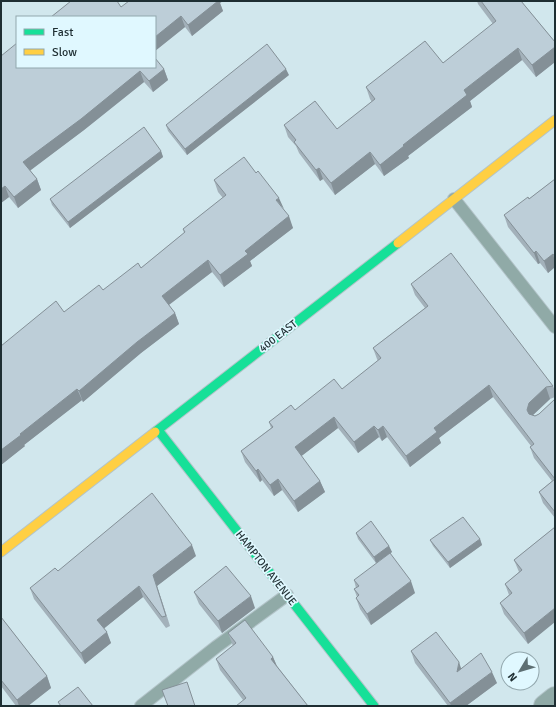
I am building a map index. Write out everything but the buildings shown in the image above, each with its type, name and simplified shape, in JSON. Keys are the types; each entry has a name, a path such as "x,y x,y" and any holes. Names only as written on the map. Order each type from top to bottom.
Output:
{"street":[{"name":"400 EAST","path":"1,552 555,120"},
{"name":"HAMPTON AVENUE","path":"158,430 374,706"},
{"path":"545,706 555,698"}],"lane":[{"path":"454,198 555,327"},
{"path":"141,706 216,647 287,595"}],"traffic: fast":[{"path":"155,432 398,243"},
{"path":"158,430 374,706"}],"traffic: slow":[{"path":"398,243 555,120"},
{"path":"1,552 155,432"}]}
